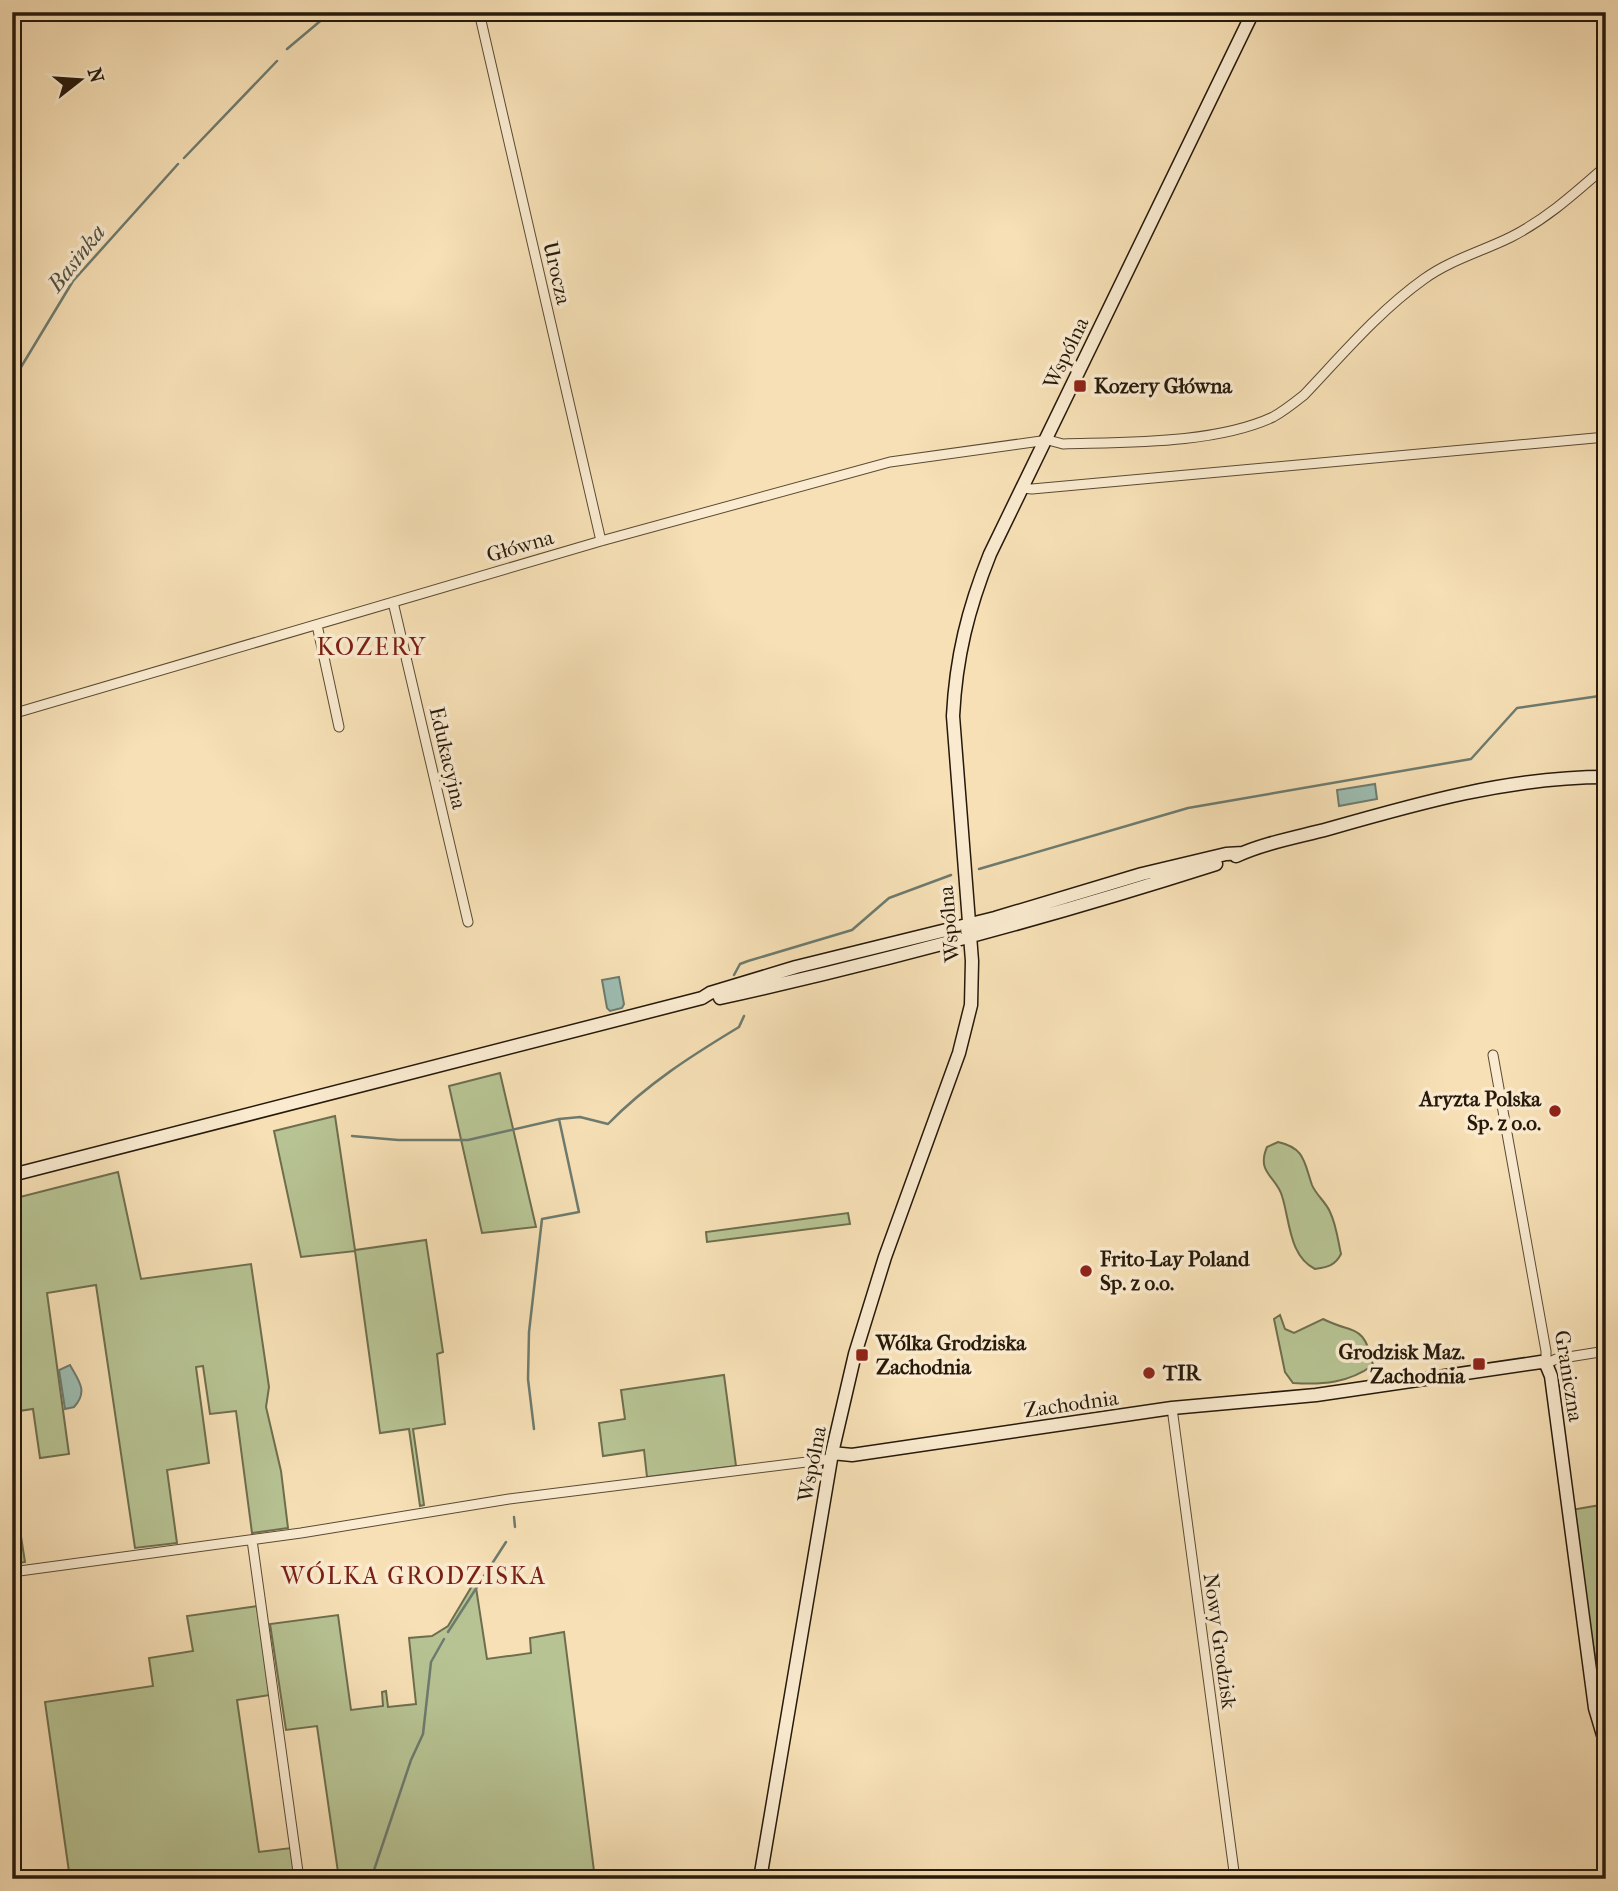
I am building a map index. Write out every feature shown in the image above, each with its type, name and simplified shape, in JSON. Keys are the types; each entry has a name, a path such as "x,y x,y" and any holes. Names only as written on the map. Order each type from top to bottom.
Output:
{"street":[{"name":"Urocza","path":"480,12 601,541"},
{"name":"Wspólna","path":"760,1875 832,1456 855,1354 968,1022 972,991 969,929 954,746 955,685 967,618 978,585 1022,488 1253,12"},
{"name":"Główna","path":"12,715 601,541 890,462 1045,441 1063,444 1177,438 1222,432 1272,417 1304,395 1395,303 1425,278 1511,237 1546,217 1606,166"},
{"path":"1022,488 1606,437"},
{"name":"Edukacyjna","path":"393,602 468,922"},
{"path":"317,625 339,727"},
{"path":"12,1175 702,998 711,999 799,980 969,929 1139,888 1243,853 1459,794 1543,780 1606,777"},
{"name":"Graniczna","path":"1493,1055 1546,1351 1545,1364 1551,1376 1595,1708 1606,1745"},
{"name":"Zachodnia","path":"832,1456 1172,1408 1316,1395 1536,1362 1545,1364 1556,1359 1606,1351"},
{"name":"Nowy Grodzisk","path":"1172,1408 1235,1879"},
{"path":"12,1573 252,1540 509,1499 832,1456"},
{"path":"252,1540 299,1879"}],"green space":[{"path":"500,1073 536,1227 482,1233 449,1086"},
{"path":"335,1116 355,1250 426,1240 443,1352 437,1354 445,1424 413,1429 424,1505 420,1506 409,1429 380,1433 355,1251 301,1257 274,1131"},
{"path":"1278,1142 1299,1152 1314,1189 1332,1217 1341,1254 1330,1265 1315,1269 1306,1263 1295,1247 1282,1196 1264,1163 1267,1147"},
{"path":"118,1172 141,1279 251,1264 269,1387 266,1407 281,1471 288,1528 252,1533 236,1411 210,1414 203,1366 196,1367 209,1463 167,1470 177,1543 135,1548 96,1285 47,1293 69,1454 40,1458 33,1409 12,1412 12,1199"},
{"path":"848,1213 850,1224 707,1242 706,1232"},
{"path":"1280,1315 1285,1329 1294,1333 1323,1319 1357,1332 1366,1342 1373,1365 1354,1376 1335,1382 1293,1383 1285,1372 1274,1319"},
{"path":"724,1375 736,1466 647,1477 644,1450 603,1456 599,1423 625,1419 621,1390"},
{"path":"12,1479 25,1562 12,1564"},
{"path":"1606,1504 1606,1725 1571,1510"},
{"path":"475,1581 487,1659 531,1653 530,1638 564,1632 595,1879 339,1879 317,1726 286,1730 270,1624 338,1615 351,1710 383,1706 382,1692 386,1691 388,1707 416,1704 409,1638 432,1636 448,1626"},
{"path":"257,1606 270,1695 237,1700 259,1852 291,1848 296,1879 70,1879 45,1702 153,1686 149,1658 193,1651 187,1616"}],"water":[{"path":"1375,784 1377,799 1339,806 1337,790"},
{"path":"619,977 624,1004 622,1008 610,1011 607,1008 602,980"},
{"path":"70,1365 81,1386 81,1396 74,1407 65,1409 59,1370"}],"waterway":[{"name":"Basinka","path":"287,49 331,12"},
{"name":"Basinka","path":"184,158 277,61"},
{"name":"Basinka","path":"12,382 73,281 178,164"},
{"path":"979,869 1188,808 1471,759 1517,708 1606,695"},
{"path":"734,975 740,964 852,930 889,898 951,875"},
{"path":"534,1429 528,1379 529,1332 542,1219 579,1212 559,1119 580,1117 608,1124 670,1071 739,1027 744,1016"},
{"path":"352,1136 398,1140 468,1140 559,1119"},
{"path":"514,1517 515,1527"},
{"path":"448,1632 506,1542"},
{"path":"371,1879 411,1760 423,1734 431,1662 444,1639"}],"place":[{"name":"Kozery Główna","path":"1080,386"},
{"name":"Aryzta Polska Sp. z o.o.","path":"1555,1111"},
{"name":"Frito-Lay Poland Sp. z o.o.","path":"1086,1271"},
{"name":"Wólka Grodziska Zachodnia","path":"862,1355"},
{"name":"Grodzisk Maz. Zachodnia","path":"1479,1364"},
{"name":"TIR","path":"1149,1373"}],"district":[{"name":"KOZERY","path":"372,647"},
{"name":"WÓLKA GRODZISKA","path":"414,1576"}]}
